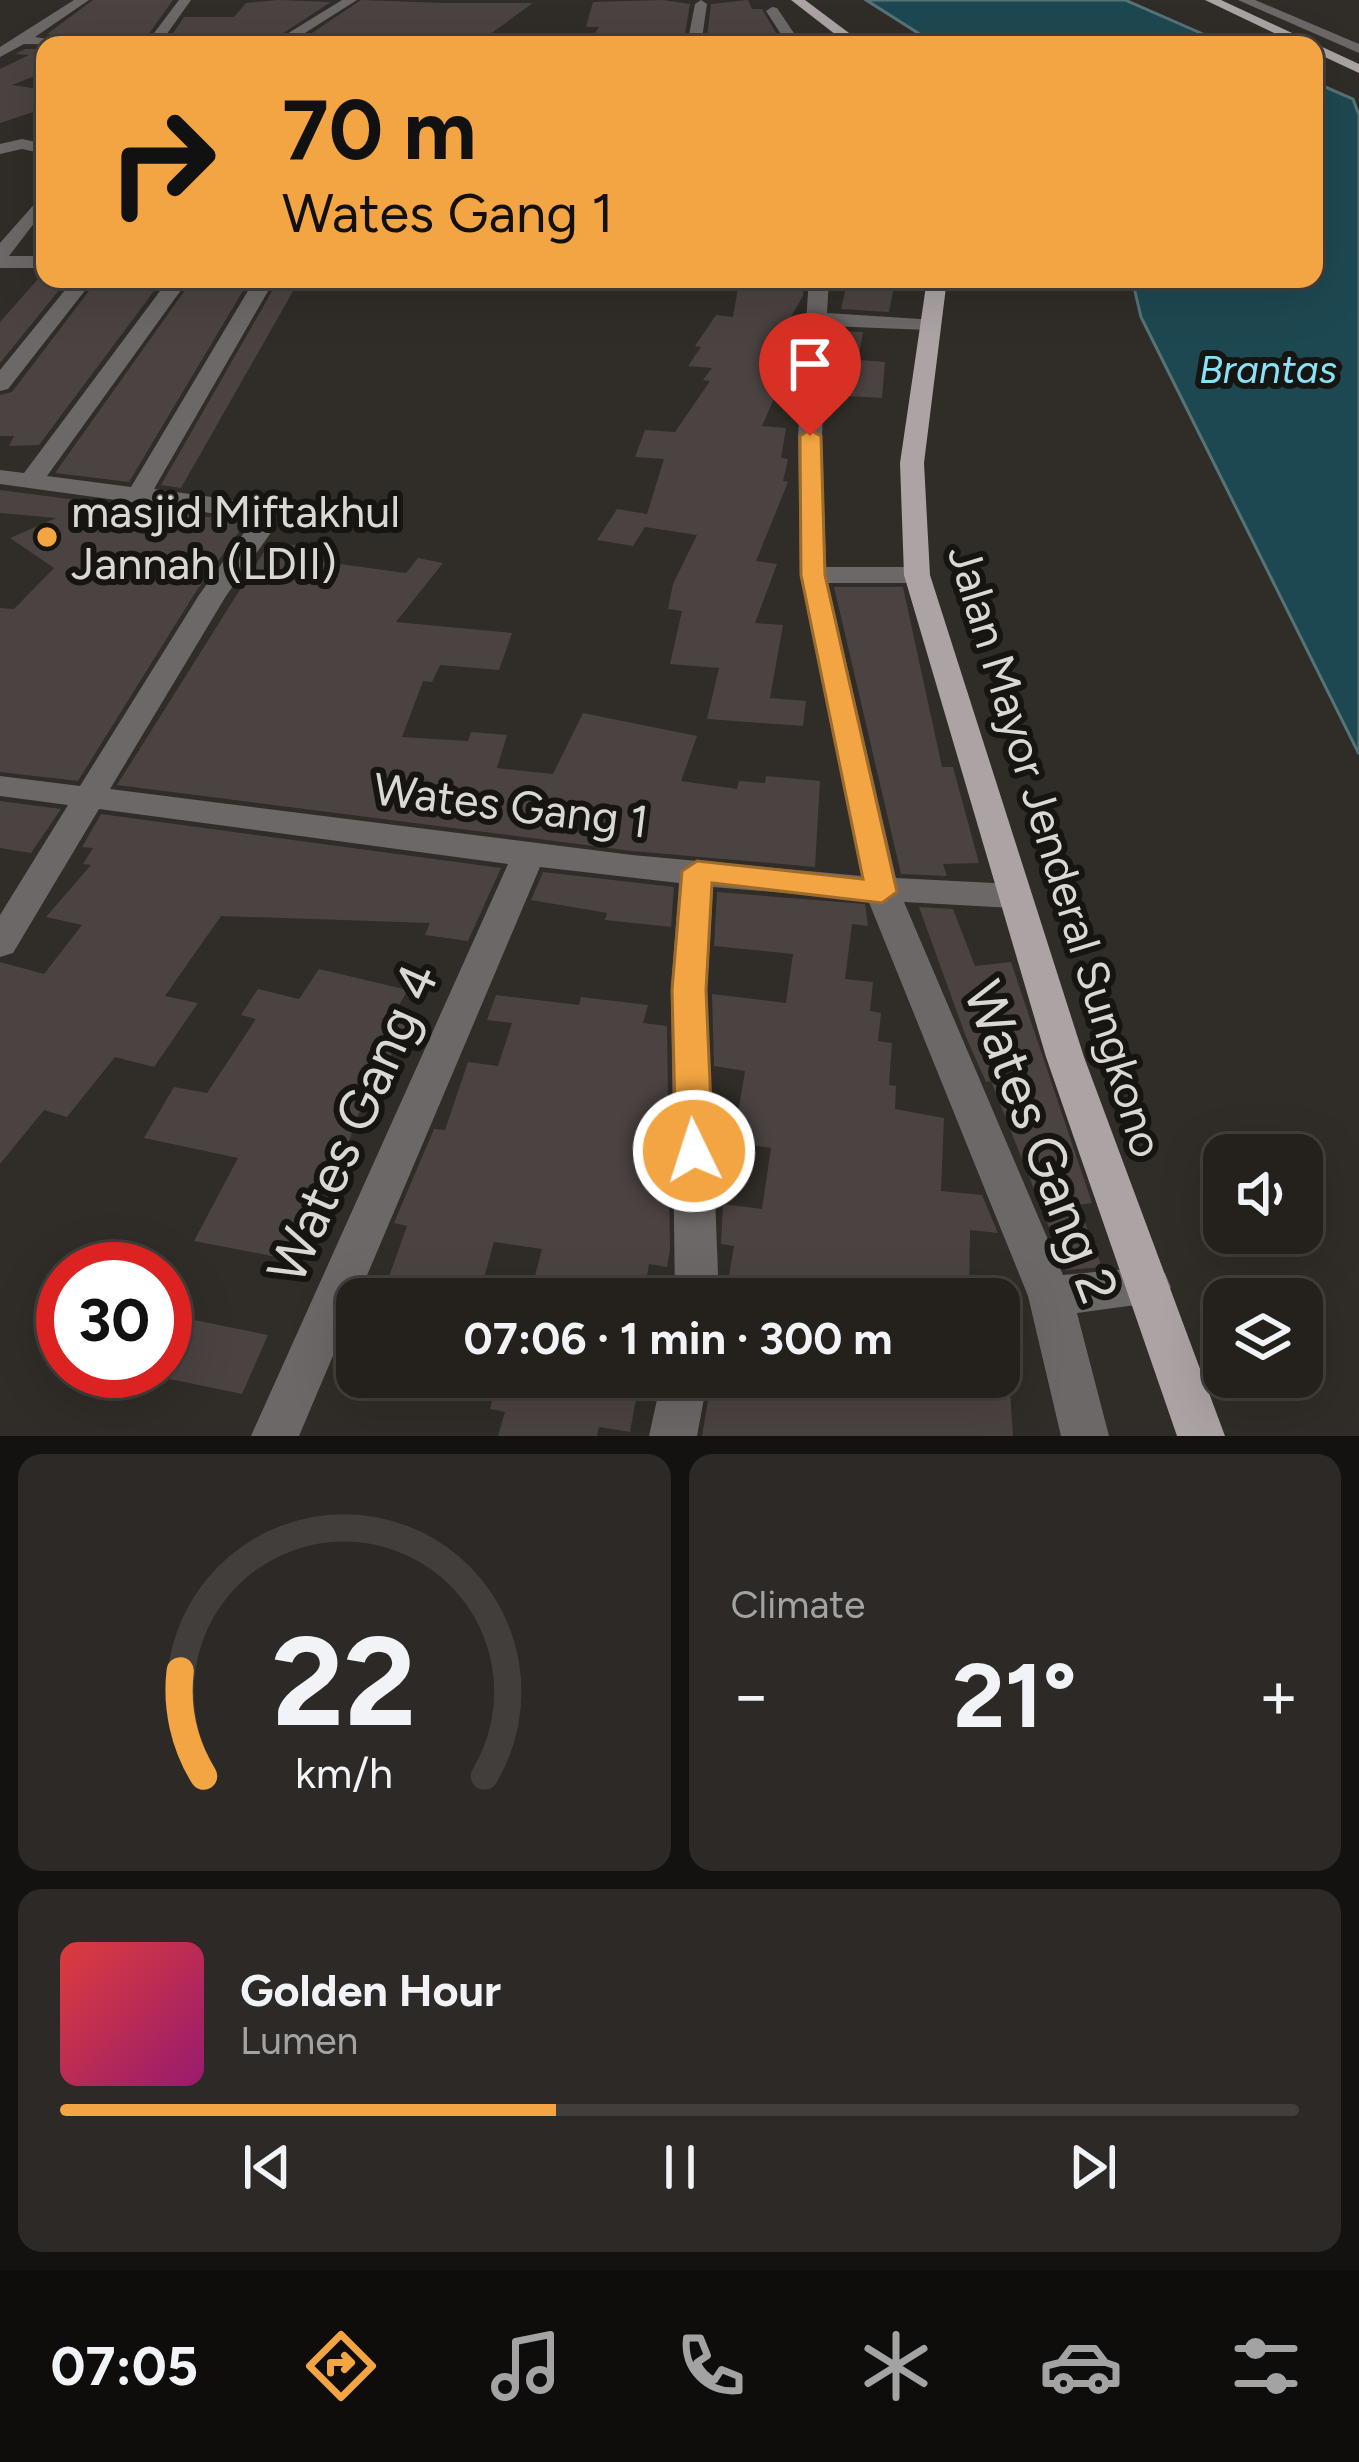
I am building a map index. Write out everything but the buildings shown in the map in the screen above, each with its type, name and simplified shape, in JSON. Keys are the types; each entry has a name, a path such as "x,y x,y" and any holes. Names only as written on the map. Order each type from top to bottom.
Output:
{"main road":[{"path":"797,0 846,36"},
{"path":"1211,0 1290,36"},
{"path":"1323,51 1359,69"},
{"name":"Jalan Mayor Jenderal Sungkono","path":"935,288 915,406 911,490 916,575 1013,896 1201,1436"}],"street":[{"path":"0,53 83,0"},
{"path":"159,36 185,0"},
{"path":"291,36 351,0"},
{"path":"1244,0 1359,49"},
{"path":"696,36 701,4"},
{"path":"772,11 789,36"},
{"path":"0,38 36,41"},
{"path":"0,151 20,140 36,146"},
{"path":"0,151 36,150"},
{"path":"15,259 36,216"},
{"path":"4,375 76,288"},
{"path":"30,482 172,288"},
{"path":"137,497 261,288"},
{"name":"Wates Gang 2","path":"819,288 810,436 813,575 882,892 1049,1296 1085,1436"},
{"path":"817,320 929,324"},
{"path":"0,477 256,510 269,517 213,595 0,944"},
{"path":"813,575 916,575"},
{"name":"Wates Gang 1","path":"0,786 882,892 1013,896"},
{"name":"Wates Gang 4","path":"275,1436 530,852"},
{"path":"697,871 689,1033 697,1278"},
{"path":"1049,1296 1148,1287"},
{"path":"673,1436 681,1398"}],"water":[{"path":"866,0 1125,0 1207,36 923,36"},
{"name":"Brantas","path":"1323,86 1353,99 1359,115 1359,754 1141,317 1134,288 1323,288"}],"place":[{"name":"masjid Miftakhul Jannah (LDII)","path":"47,537"}],"route":[{"path":"694,1151 689,990 697,871 882,892 813,575 810,436"}]}
